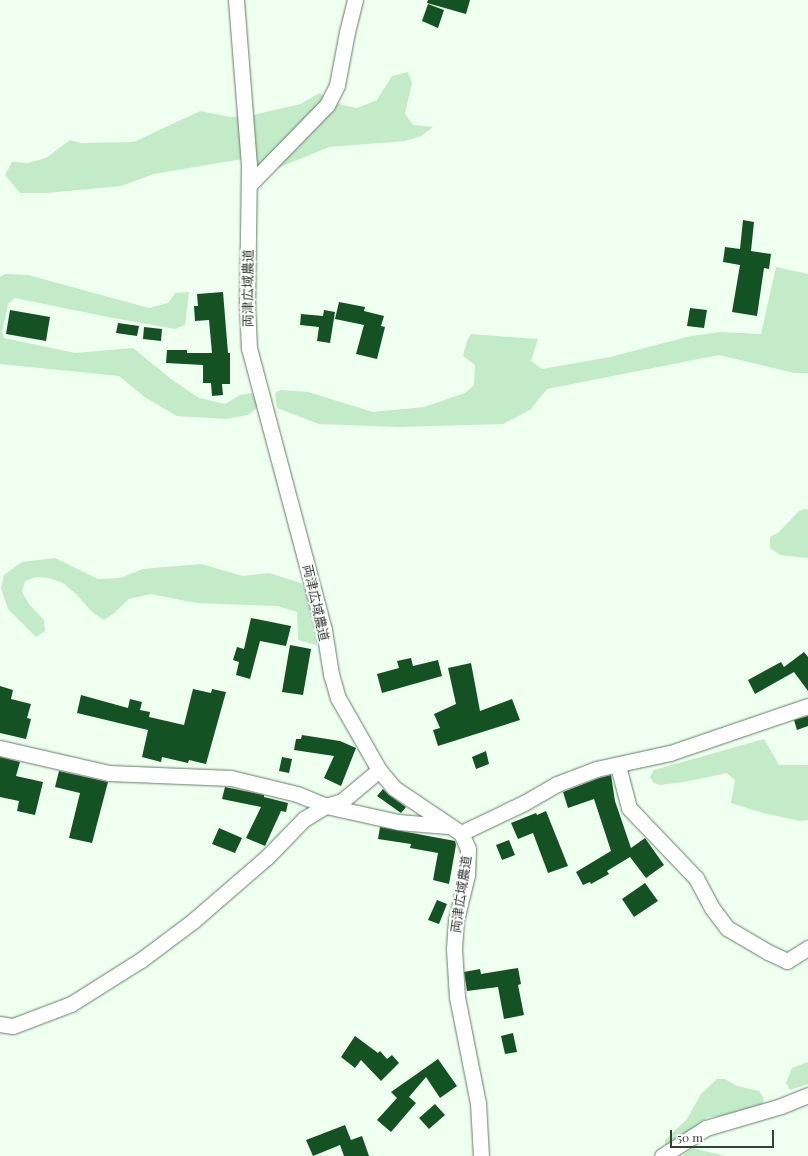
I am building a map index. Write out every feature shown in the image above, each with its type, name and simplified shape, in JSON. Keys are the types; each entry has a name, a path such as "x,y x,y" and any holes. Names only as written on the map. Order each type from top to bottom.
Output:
{"street":[{"name":"両津広域農道","path":"236,0 249,166 247,303 249,348 324,630 331,674 338,698 378,770 394,788 448,826 461,833 468,849 467,874 456,920 454,949 456,989 478,1103 481,1156"},
{"path":"249,185 327,105 337,86 347,32 355,0"},
{"path":"461,833 524,803 557,784 596,769 618,766 670,754 808,706"},
{"path":"0,748 109,773 231,778 296,794 326,806 398,822 448,826"},
{"path":"618,766 629,808 696,878 712,908 727,928 786,961 808,948"},
{"path":"0,1024 13,1026 71,1004 141,960 193,921 267,857 304,819 326,806 342,801 378,770"},
{"path":"662,1156 706,1128 781,1106 808,1095"}],"green space":[{"path":"408,72 412,83 405,114 413,125 433,127 421,136 405,141 329,147 273,170 254,169 254,157 154,174 121,186 47,193 20,193 5,175 12,162 28,163 46,158 70,140 81,143 134,142 200,111 231,117 253,115 301,104 319,93 342,105 357,108 377,100 392,76"},
{"path":"776,267 808,274 808,373 794,373 719,355 547,389 530,410 503,424 399,427 319,424 277,408 275,393 281,390 308,392 373,412 424,407 465,393 474,385 475,365 463,356 467,341 471,334 538,339 531,361 542,369 610,357 691,336 720,332 761,334"},
{"path":"5,274 28,275 149,308 168,303 175,293 189,292 185,325 175,329 15,298 8,304 2,332 4,338 75,353 133,348 171,379 199,398 225,404 240,395 252,393 258,401 258,407 248,415 226,419 177,416 146,398 119,376 0,364 0,277"},
{"path":"805,509 808,510 808,558 780,555 770,548 770,537 779,532 799,511"},
{"path":"55,558 98,579 120,578 143,569 201,564 243,576 269,573 301,583 309,597 319,639 316,645 298,640 297,612 277,606 196,603 151,594 129,599 104,620 92,612 76,594 63,583 48,578 36,577 25,581 22,592 29,604 44,620 45,631 36,637 8,609 1,588 4,575 22,562"},
{"path":"764,739 779,765 808,765 808,820 800,821 763,813 731,803 735,780 727,773 684,782 660,785 654,783 650,777 654,770"},
{"path":"808,1062 808,1084 790,1090 786,1083 792,1068"},
{"path":"717,1079 725,1079 737,1086 759,1091 764,1099 762,1106 743,1115 708,1117 668,1146 665,1145 665,1140 687,1119 701,1094"},
{"path":"693,1148 725,1156 682,1156"}],"building":[{"path":"428,0 470,0 466,14 427,3"},
{"path":"428,4 444,10 438,28 422,21"},
{"path":"743,220 754,222 751,251 771,254 769,269 764,268 757,316 732,312 740,265 723,262 725,247 740,249"},
{"path":"223,292 228,353 230,353 230,384 222,384 223,395 212,396 211,383 203,383 203,365 166,363 167,350 187,350 187,353 212,353 209,320 195,321 194,306 198,306 197,294"},
{"path":"339,302 365,307 364,311 384,316 381,326 385,327 377,359 356,354 364,325 335,319"},
{"path":"690,308 707,310 704,328 687,326"},
{"path":"10,310 50,317 46,341 6,334"},
{"path":"324,310 335,312 330,343 317,341 319,327 300,325 301,314 323,316"},
{"path":"118,323 139,326 137,336 116,333"},
{"path":"144,327 162,329 161,341 143,339"},
{"path":"251,618 291,626 286,646 260,641 250,679 236,675 239,662 233,660 237,647 244,649"},
{"path":"290,645 311,649 303,695 282,692"},
{"path":"804,652 808,657 808,691 794,672 755,694 748,680 781,662 784,667"},
{"path":"411,658 413,666 438,660 442,676 382,693 377,674 399,668 397,661"},
{"path":"471,663 480,711 512,699 520,720 438,746 433,730 440,728 434,714 456,704 448,668"},
{"path":"0,686 13,690 11,699 31,704 27,718 31,719 26,739 0,733"},
{"path":"193,689 211,693 212,689 226,692 206,764 189,760 188,763 162,757 161,762 142,757 148,730 77,713 81,695 128,708 130,699 142,702 140,710 150,712 149,717 184,725"},
{"path":"808,716 808,726 797,730 794,720"},
{"path":"302,735 340,741 356,748 341,786 324,778 334,756 294,750 296,739 301,739"},
{"path":"486,751 489,764 476,769 472,757"},
{"path":"0,757 20,762 16,776 43,782 35,815 17,811 19,801 0,797"},
{"path":"282,757 292,759 289,773 279,771"},
{"path":"59,771 108,782 92,843 69,838 80,793 55,787"},
{"path":"611,775 615,801 631,848 645,838 664,865 646,878 630,857 607,871 609,874 591,884 590,882 583,885 576,872 611,851 594,799 568,808 563,792"},
{"path":"225,787 264,795 264,797 288,803 286,812 281,811 265,846 246,838 261,807 222,799"},
{"path":"383,789 406,807 401,813 377,796"},
{"path":"546,811 568,866 548,873 533,833 518,839 511,823 536,813 537,815"},
{"path":"380,827 455,841 456,845 449,884 433,880 438,853 410,848 411,844 378,839"},
{"path":"219,828 242,838 235,853 212,844"},
{"path":"509,840 515,855 502,860 496,845"},
{"path":"645,883 658,901 634,917 622,899"},
{"path":"437,900 447,904 439,924 428,920"},
{"path":"518,968 521,984 518,985 524,1015 504,1019 498,987 467,991 464,972 480,969 481,974"},
{"path":"513,1033 517,1052 505,1054 501,1036"},
{"path":"355,1036 378,1053 380,1051 387,1059 392,1055 399,1063 381,1081 361,1060 355,1068 341,1057"},
{"path":"438,1059 457,1086 440,1098 426,1077 409,1097 416,1103 391,1132 377,1120 397,1098 391,1092"},
{"path":"435,1104 445,1115 429,1129 419,1118"},
{"path":"345,1125 351,1140 362,1136 369,1156 344,1156 340,1145 313,1156 306,1140"}]}
